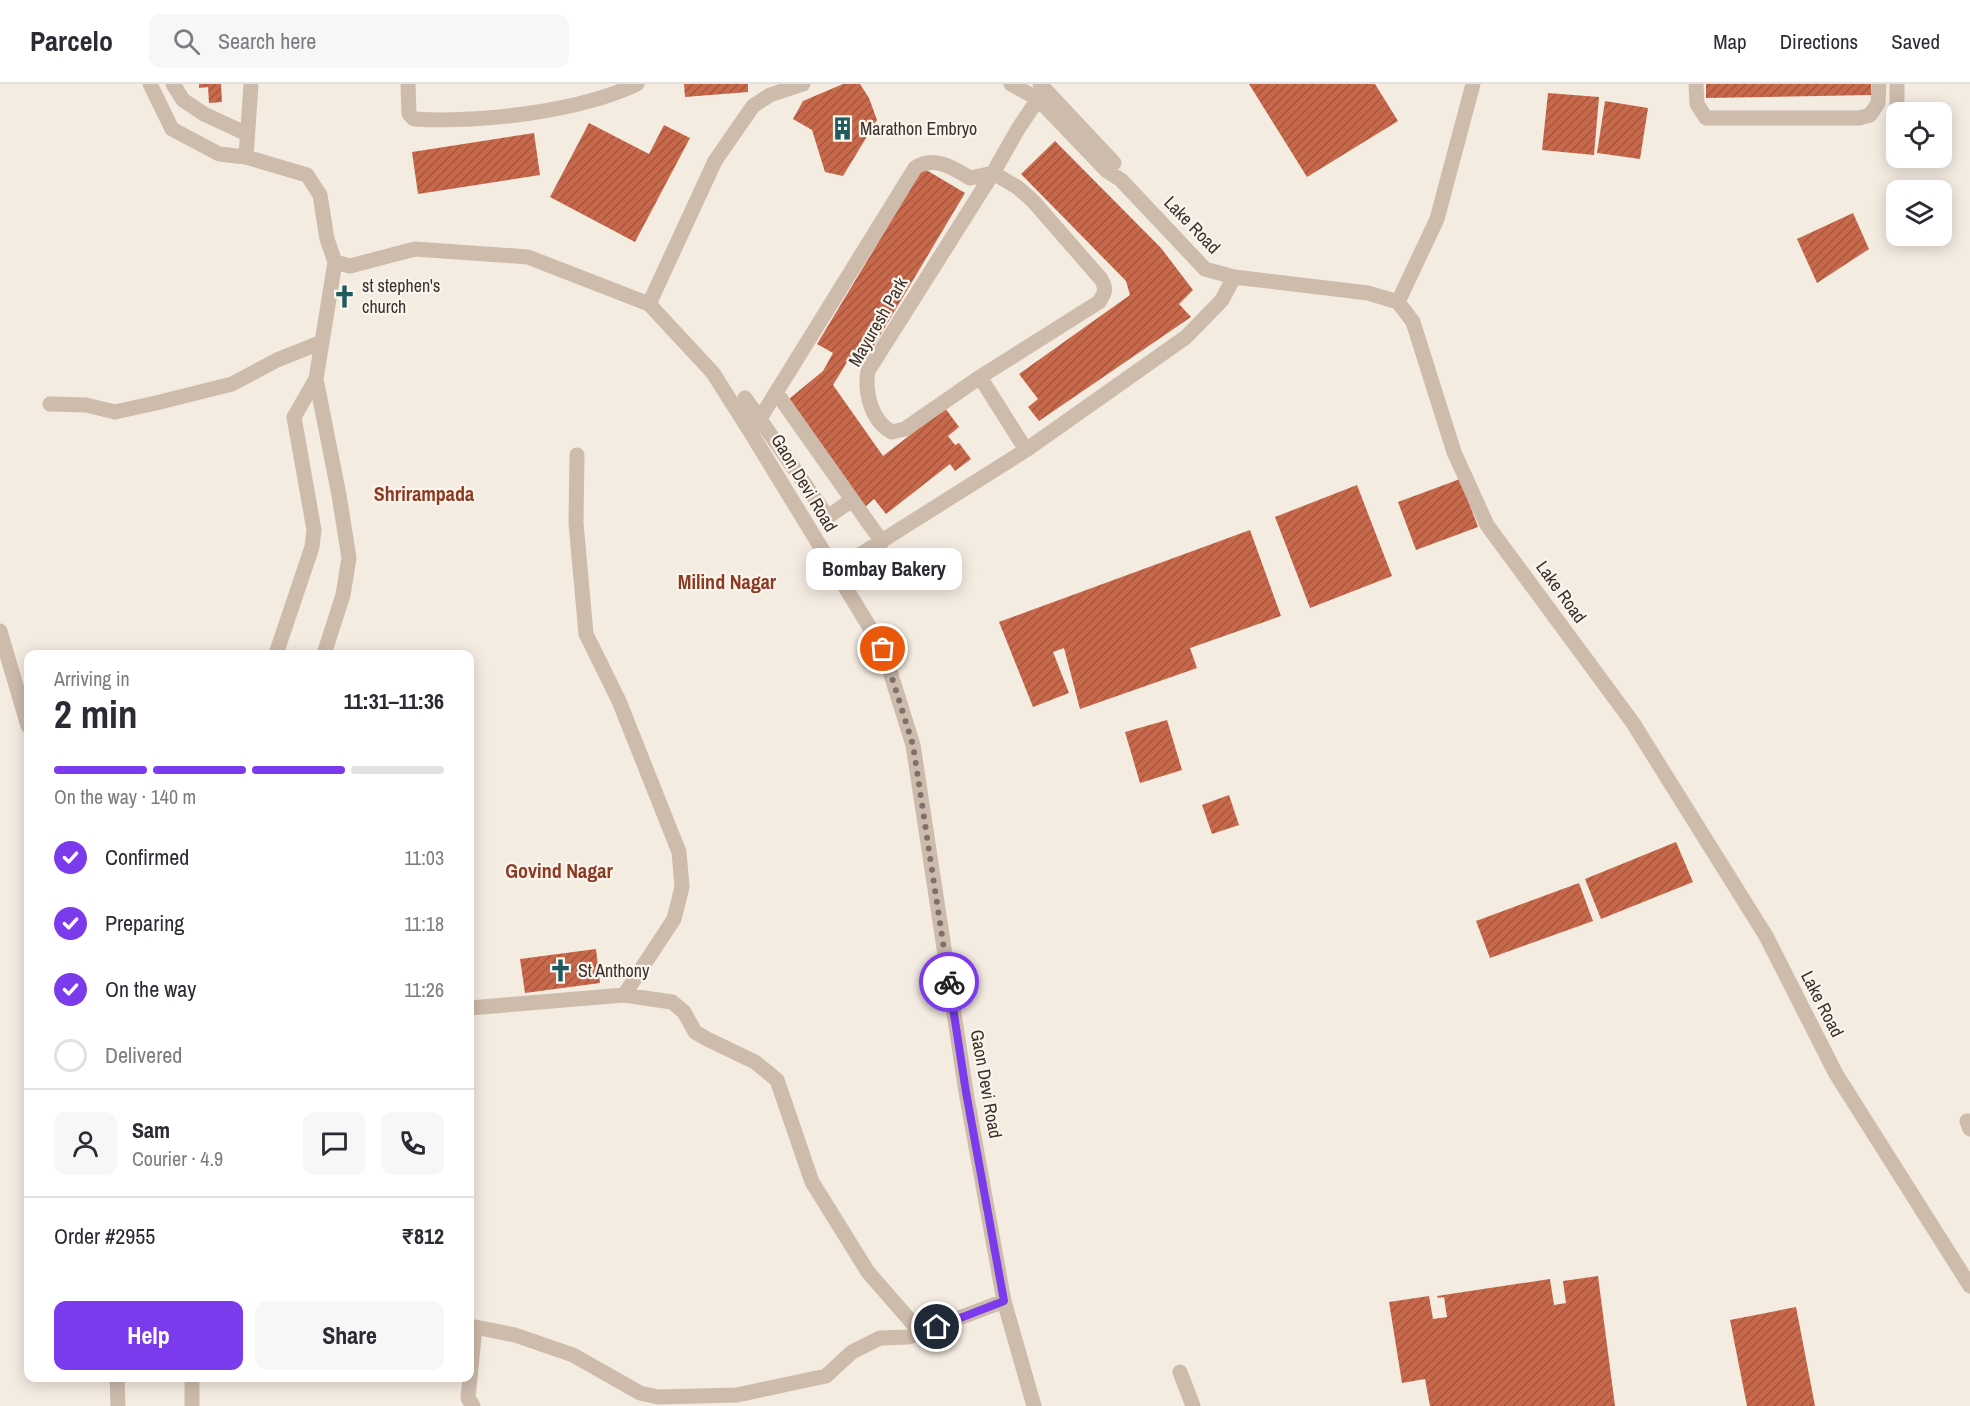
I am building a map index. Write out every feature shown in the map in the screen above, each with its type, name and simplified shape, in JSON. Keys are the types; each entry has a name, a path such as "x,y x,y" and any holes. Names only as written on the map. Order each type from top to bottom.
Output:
{"street":[{"path":"150,84 172,129 219,154 246,157 307,175 320,195 327,239 335,262 316,379 339,495 348,558 343,595 325,650"},
{"path":"173,84 183,100 204,114 247,134"},
{"path":"246,157 251,84"},
{"path":"408,84 409,114 414,119 425,120 559,110 637,84"},
{"path":"649,304 715,161 753,106 768,90 802,84"},
{"path":"1011,84 1041,97 1047,116 1135,206"},
{"path":"1398,302 1437,219 1473,84"},
{"path":"1696,84 1697,104 1706,118 1859,118 1870,115 1878,103 1879,84"},
{"path":"1897,84 1897,102"},
{"path":"993,173 1018,129 1041,97"},
{"name":"Lake Road","path":"1041,97 1116,166 1121,180 1205,269 1234,277 1368,293 1398,302 1413,322 1454,452 1487,525 1633,723 1766,936 1836,1074 1970,1286"},
{"path":"752,433 915,168 922,163 931,162 946,165 970,178 993,173 1017,187 1033,201 1105,286 1105,293 1099,302 980,377 1026,450"},
{"name":"Mayuresh Park","path":"980,377 905,429 892,432 882,427 867,396 868,371 993,173"},
{"name":"Gaon Devi Road","path":"335,262 350,266 415,249 528,257 649,304 713,373 752,433 883,649 913,745 966,1092 1004,1301 1034,1406"},
{"path":"834,571 1026,450 1186,337 1222,300 1234,277"},
{"path":"50,404 86,405 115,412 156,404 232,384 278,360 322,342"},
{"path":"277,650 312,548 314,530 294,417 316,379"},
{"path":"776,392 882,542"},
{"path":"745,398 825,513 830,516 852,500"},
{"path":"577,455 576,523 586,634 619,701 679,852 681,887 674,919 624,996"},
{"path":"0,631 24,712"},
{"path":"474,1008 624,996 672,1002 684,1012 695,1032 755,1062 777,1080 812,1182 868,1272 921,1333"},
{"path":"1970,1121 1966,1121 1970,1129"},
{"path":"474,1326 515,1335 573,1355 642,1399 736,1395 826,1376 852,1352 880,1338 909,1337 1004,1301"},
{"path":"1180,1372 1193,1406"},
{"path":"117,1382 118,1406"},
{"path":"192,1382 192,1406"},
{"path":"469,1382 468,1398 473,1406"}],"building":[{"path":"199,84 221,84 222,102 209,103 208,87 199,88"},
{"path":"684,84 748,84 748,92 685,97"},
{"name":"Marathon Embryo","path":"843,84 860,84 869,98 877,120 843,176 825,172 812,130 793,119 803,101"},
{"path":"1249,84 1375,84 1398,121 1307,177"},
{"path":"1706,84 1871,84 1871,95 1706,98"},
{"path":"1548,93 1599,97 1594,155 1542,150"},
{"path":"1605,101 1648,108 1640,159 1597,153"},
{"path":"589,123 649,154 664,125 690,138 635,242 550,197"},
{"path":"534,133 540,175 418,194 412,152"},
{"path":"1055,141 1161,248 1193,290 1179,304 1191,317 1039,421 1028,407 1038,399 1019,374 1130,295 1126,281 1021,174"},
{"path":"923,168 965,193 860,369 847,362 833,385 883,456 945,408 959,427 948,436 955,445 959,443 971,459 955,471 950,464 886,514 874,499 865,507 789,399 823,371 833,353 817,344"},
{"path":"1853,213 1869,249 1817,283 1797,239"},
{"path":"1460,479 1478,527 1416,550 1398,502"},
{"path":"1357,485 1392,576 1310,608 1275,517"},
{"path":"1250,530 1281,616 1190,648 1197,668 1080,709 1064,648 1053,652 1069,693 1033,707 999,622"},
{"path":"1167,720 1182,770 1140,783 1125,732"},
{"path":"1229,795 1239,825 1212,834 1202,805"},
{"path":"1676,842 1693,882 1601,919 1585,879"},
{"path":"1579,883 1593,921 1490,958 1476,921"},
{"name":"St Anthony","path":"596,949 600,983 525,993 520,959"},
{"path":"1598,1276 1615,1406 1430,1406 1425,1379 1402,1383 1389,1302 1429,1296 1433,1319 1447,1317 1444,1297 1438,1298 1437,1296 1550,1279 1554,1305 1566,1303 1563,1281"},
{"path":"1796,1307 1815,1406 1747,1406 1730,1320"}],"way so far":[{"path":"883,649 913,745 949,982"}],"place":[{"name":"Marathon Embryo","path":"842,129"},
{"name":"st stephen's church","path":"344,296"},
{"name":"Bombay Bakery","path":"883,649"},
{"name":"St Anthony","path":"560,971"}],"district":[{"name":"Shrirampada","path":"424,494"},
{"name":"Milind Nagar","path":"727,582"},
{"name":"Govind Nagar","path":"559,871"}],"route":[{"path":"937,1327 1004,1301 966,1092 949,982"}]}
